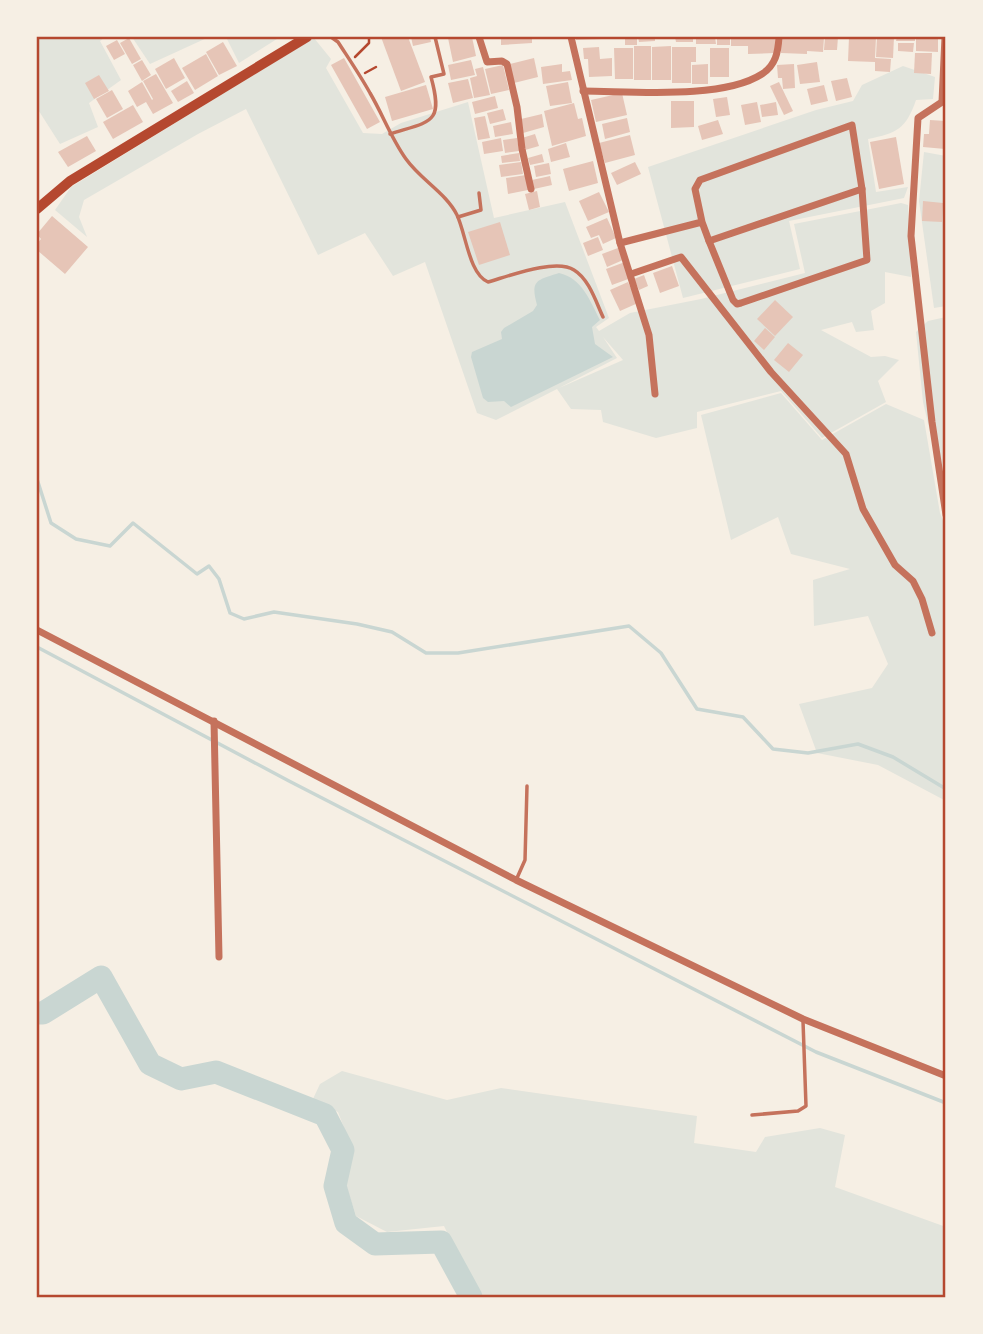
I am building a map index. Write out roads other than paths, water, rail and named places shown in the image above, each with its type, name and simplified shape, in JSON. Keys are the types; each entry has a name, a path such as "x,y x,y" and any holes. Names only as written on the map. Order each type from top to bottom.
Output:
{"main road":[{"path":"37,207 70,181 307,37"}],"street":[{"path":"479,37 487,62 502,61 507,64 531,189"},
{"path":"572,37 620,243 649,335 655,394"},
{"path":"583,91 698,91 740,84 762,74 772,65 778,55 779,37"},
{"path":"945,37 942,102 918,118 911,236 932,422 946,515"},
{"path":"852,125 862,188 867,260 741,303 737,304 733,300 702,222 695,188 699,180 852,125"},
{"path":"709,241 862,188"},
{"path":"620,243 702,222"},
{"path":"631,274 681,257 771,372 846,454 863,509 895,565 913,582 922,599 932,633"},
{"path":"37,630 516,880 803,1023 946,1076"},
{"path":"214,721 219,957"}],"lane":[{"path":"331,37 338,42 371,94 390,134 408,163 450,204 458,217 475,270 481,279 488,282 564,265 576,271 585,282 603,317"},
{"path":"390,134 429,120 437,109 431,77 444,74 435,37"},
{"path":"458,217 481,210 479,193"},
{"path":"516,880 525,860 527,786"},
{"path":"752,1115 798,1111 806,1106 803,1023"}],"waterway":[{"path":"37,479 51,523 76,539 110,546 133,523 197,574 209,566 219,579 230,613 244,619 274,612 357,624 392,632 426,653 458,653 629,626 661,653 697,709 743,717 773,749 808,753 858,744 893,757 946,789"},
{"path":"37,647 289,781 816,1052 946,1103"},
{"path":"37,1013 43,1013 101,977 150,1064 181,1079 216,1072 325,1115 343,1150 335,1186 346,1223 375,1244 441,1242 471,1297"}]}
